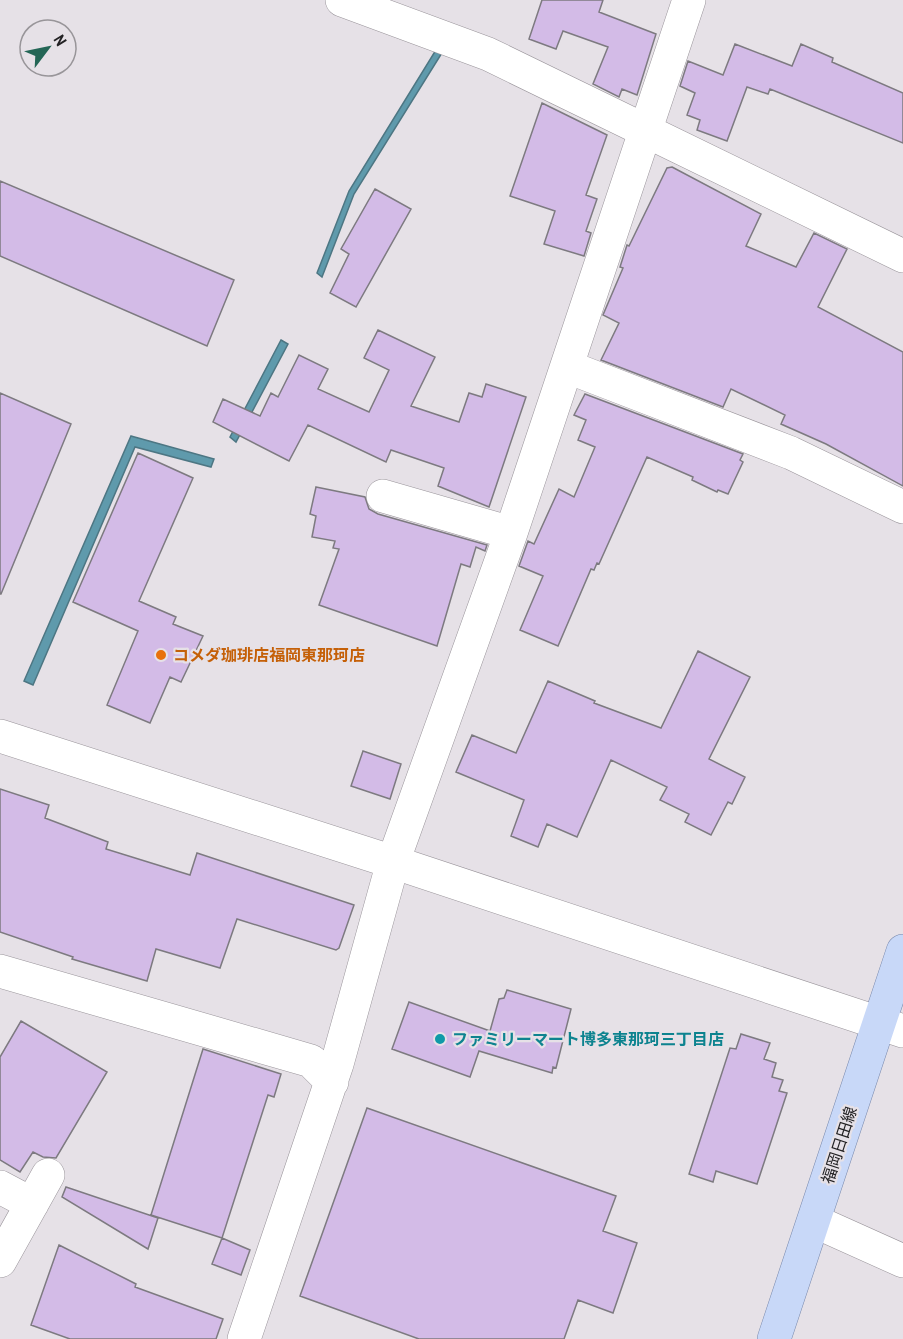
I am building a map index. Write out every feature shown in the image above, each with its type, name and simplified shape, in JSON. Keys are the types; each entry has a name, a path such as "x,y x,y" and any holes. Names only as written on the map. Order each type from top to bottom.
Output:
{"main road":[{"name":"福岡日田線","path":"774,1339 814,1221 891,1027 903,951"}],"street":[{"path":"342,0 488,54 903,256"},
{"path":"244,1339 332,1082 393,862 512,533 689,0"},
{"path":"568,367 791,453 903,507"},
{"path":"383,496 512,533"},
{"path":"0,736 393,862 891,1027"},
{"path":"0,971 311,1062 332,1082"},
{"path":"0,1261 48,1175"},
{"path":"0,1187 32,1204"},
{"path":"814,1221 903,1261"}],"water":[{"path":"439,45 445,48 354,194 322,277 317,273 349,191"},
{"path":"281,340 288,344 236,442 230,437"},
{"path":"131,436 214,459 211,467 135,447 33,685 24,681"}],"building":[{"path":"542,0 603,0 599,12 656,34 637,95 622,89 619,97 593,84 608,47 563,31 556,49 529,39"},
{"path":"735,44 792,66 801,44 833,58 832,62 903,93 903,143 770,89 768,94 747,87 727,141 697,130 700,120 687,115 695,93 680,86 688,61 723,75"},
{"path":"542,103 607,135 586,195 597,199 586,231 591,233 584,256 544,244 555,211 510,196"},
{"path":"672,167 761,214 746,246 796,267 814,233 847,249 818,307 903,352 903,486 826,444 781,424 785,415 731,389 723,407 601,360 619,323 603,315 623,268 620,267 627,245 629,246 667,168"},
{"path":"0,181 234,280 207,346 0,256"},
{"path":"375,189 411,209 356,307 330,293 349,254 341,249"},
{"path":"378,330 435,357 411,406 459,422 469,393 482,397 486,384 526,397 489,507 438,486 444,468 391,450 386,462 308,425 289,461 213,422 223,399 260,416 271,393 278,397 299,355 328,369 318,389 369,412 389,370 364,358"},
{"path":"0,393 71,424 1,594 0,594"},
{"path":"585,394 743,454 740,460 743,462 728,494 718,490 717,492 692,480 693,477 647,457 599,564 597,563 594,570 591,569 558,646 520,630 543,576 519,566 528,541 534,544 559,489 574,497 595,447 578,440 586,420 574,415"},
{"path":"138,453 193,478 139,601 176,617 173,624 203,636 181,682 170,677 150,723 107,705 138,631 73,602"},
{"path":"316,487 365,497 369,509 378,514 487,545 485,551 476,547 470,567 461,564 437,646 319,605 339,549 333,548 335,541 312,537 316,516 310,514"},
{"path":"698,651 750,677 709,759 745,777 732,804 728,802 711,835 685,822 689,814 660,800 667,787 611,760 577,837 547,824 538,847 511,836 524,800 456,772 472,735 516,753 548,681 595,701 594,703 661,728"},
{"path":"363,751 401,764 390,799 351,786"},
{"path":"0,789 49,805 45,818 108,842 106,849 190,875 197,853 354,905 339,948 336,950 237,919 220,968 156,949 147,981 72,959 73,957 0,932"},
{"path":"507,990 571,1009 556,1068 553,1067 552,1073 479,1051 470,1077 392,1049 409,1002 490,1031 499,999 504,998"},
{"path":"21,1021 107,1072 56,1158 43,1157 33,1152 20,1172 0,1160 0,1057"},
{"path":"741,1034 770,1043 764,1059 776,1063 772,1077 783,1080 779,1091 787,1093 757,1184 716,1171 713,1182 689,1174 730,1048 736,1049"},
{"path":"203,1049 281,1074 274,1097 268,1095 222,1238 151,1215"},
{"path":"367,1108 616,1196 603,1231 637,1243 613,1313 578,1300 564,1339 419,1339 300,1296"},
{"path":"66,1187 158,1218 148,1249 62,1197"},
{"path":"222,1238 250,1250 241,1275 212,1264"},
{"path":"59,1245 136,1284 135,1287 223,1319 216,1339 70,1339 31,1325"}],"place":[{"name":"コメダ珈琲店福岡東那珂店","path":"161,655"},
{"name":"ファミリーマート博多東那珂三丁目店","path":"440,1039"}]}
